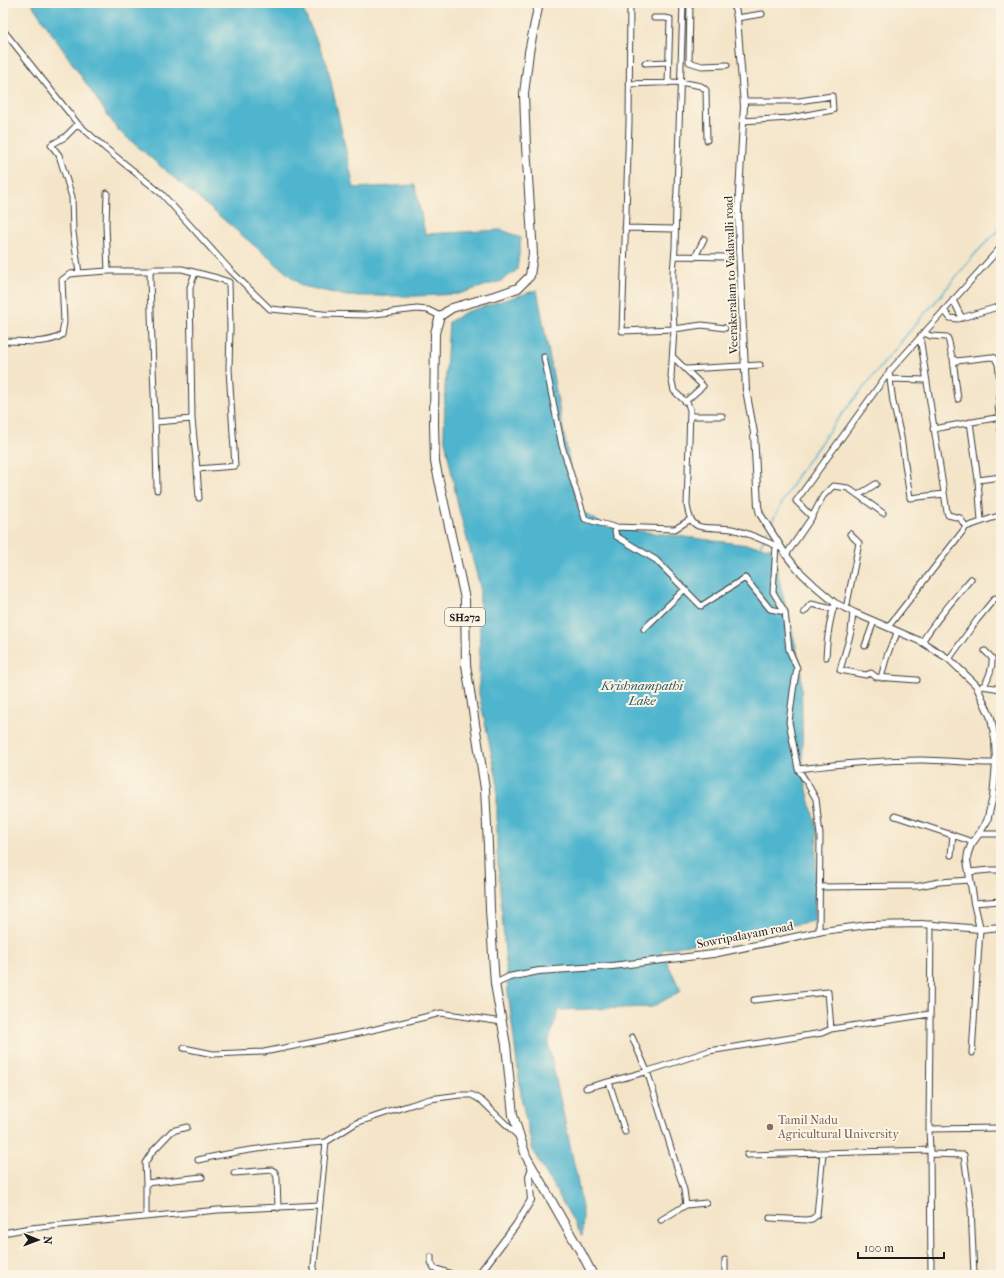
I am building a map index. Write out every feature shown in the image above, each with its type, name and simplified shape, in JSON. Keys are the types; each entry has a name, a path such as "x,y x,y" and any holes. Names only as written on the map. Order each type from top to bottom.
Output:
{"main road":[{"path":"440,316 452,308 518,288 530,276 533,254 524,94 528,52 539,3"},
{"name":"SH272","path":"440,316 435,333 435,462 465,599 466,665 485,789 490,910 495,984 506,1045 513,1115 519,1138 526,1156 593,1275"}],"street":[{"path":"630,3 622,331 674,329 702,325 725,328"},
{"path":"683,3 673,273 674,329 671,377 674,391 688,404 690,410 687,505 689,516 698,526 730,529 748,534 776,546 773,592 785,612 789,650 797,668 789,722 798,769 816,799 820,835 819,932"},
{"path":"690,3 689,62 702,66 727,66"},
{"name":"Veerakeralam to Vadavalli road","path":"734,3 737,18 744,101 738,210 746,390 754,433 758,506 760,514 774,537 776,546 834,606 854,612 922,642 949,659 976,685"},
{"path":"737,18 762,14"},
{"path":"654,18 670,19 668,83"},
{"path":"3,30 78,124 162,194 231,271 270,309 323,314 366,315 417,309 428,310 440,316"},
{"path":"645,62 668,62"},
{"path":"629,84 680,82 701,86 706,90 708,140"},
{"path":"744,101 799,101 832,96 833,110 790,118 744,121"},
{"path":"78,124 65,137 51,145 60,155 72,198 73,232 78,273"},
{"path":"107,193 106,226 108,271"},
{"path":"625,228 675,229"},
{"path":"695,257 704,239"},
{"path":"812,516 796,501 889,372 1001,247"},
{"path":"674,256 725,257"},
{"path":"3,341 38,342 62,336 64,322 62,280 70,274 108,271 182,269 229,282"},
{"path":"150,271 150,318 156,422 157,490"},
{"path":"197,469 234,466 229,369 229,282 231,271"},
{"path":"195,273 190,287 192,419 199,498"},
{"path":"953,300 962,318"},
{"path":"944,310 950,318 958,319 1001,306"},
{"path":"924,333 931,336 947,337 949,340 958,399"},
{"path":"920,337 947,512 948,515 960,518 966,527"},
{"path":"544,357 562,446 585,519 614,527 675,530 691,519"},
{"path":"673,357 704,386 685,402"},
{"path":"953,359 956,361 961,361 991,357 995,358 998,364 1001,390 998,406 1001,432"},
{"path":"686,369 760,365"},
{"path":"889,372 910,498 944,494"},
{"path":"890,379 926,380"},
{"path":"690,416 722,416"},
{"path":"933,429 1000,417"},
{"path":"156,422 192,419"},
{"path":"970,422 978,480 981,521"},
{"path":"978,480 1001,477"},
{"path":"858,495 876,484"},
{"path":"786,555 812,516 823,496 833,486 848,488 882,513"},
{"path":"888,627 966,527 1001,515"},
{"path":"614,527 616,536 656,560 701,606 745,578 770,608 785,612"},
{"path":"846,609 859,543 850,534"},
{"path":"922,642 948,606 971,579"},
{"path":"644,629 684,589"},
{"path":"949,659 995,598 1001,600"},
{"path":"804,612 811,604 834,606 828,628 826,657"},
{"path":"854,612 851,632 840,670 866,675 871,673 876,677 881,678 917,680"},
{"path":"865,646 874,621"},
{"path":"881,678 884,663 891,644 896,638 897,631"},
{"path":"984,686 990,675 993,663 992,658 985,651"},
{"path":"976,685 1001,689"},
{"path":"972,1053 980,929 967,860 968,853 973,842 987,821 993,797 998,763 991,718 976,685"},
{"path":"798,769 885,761 940,760 998,763"},
{"path":"895,816 973,842"},
{"path":"979,834 1001,834"},
{"path":"951,855 953,835"},
{"path":"969,872 1001,870"},
{"path":"819,887 919,886 938,882 970,880"},
{"path":"974,903 1001,901"},
{"path":"931,924 929,1129 931,1275"},
{"name":"Sowripalayam road","path":"495,984 509,977 539,971 612,966 713,954 819,932 868,925 931,924 980,929 1001,927"},
{"path":"754,1000 828,992 831,1029"},
{"path":"184,1048 213,1054 264,1052 364,1032 441,1013 502,1022"},
{"path":"586,1088 647,1071 709,1051 822,1033 831,1029 930,1014"},
{"path":"632,1037 647,1071 684,1190 686,1205"},
{"path":"609,1082 625,1132"},
{"path":"198,1160 229,1153 295,1144 326,1142 356,1123 430,1099 460,1095 472,1095 482,1101 519,1138"},
{"path":"146,1217 145,1163 152,1152 172,1131 187,1127"},
{"path":"929,1129 1001,1128"},
{"path":"313,1275 326,1142"},
{"path":"747,1155 930,1152 964,1155 971,1208 974,1275"},
{"path":"770,1218 806,1220 812,1219 817,1215 823,1153"},
{"path":"479,1275 516,1224 531,1200 529,1176 532,1168"},
{"path":"234,1173 272,1170 275,1172 277,1178 278,1208"},
{"path":"146,1183 202,1177"},
{"path":"661,1220 686,1205 706,1202"},
{"path":"3,1233 30,1228 218,1210 320,1205"},
{"path":"431,1257 434,1268 456,1275"},
{"path":"725,1260 725,1275"}],"water":[{"path":"31,3 300,3 327,64 354,188 415,185 425,234 502,230 521,238 517,270 501,281 458,294 415,296 347,296 302,286 118,130"},
{"name":"Krishnampathi Lake","path":"537,290 578,509 607,527 771,548 801,668 803,773 817,831 814,921 661,950 681,991 652,1007 559,1010 548,1043 576,1173 583,1214 582,1236 533,1151 522,1102 508,992 497,851 497,780 479,694 480,586 459,510 444,435 449,322 466,312"}],"waterway":[{"path":"770,525 797,476 834,424 918,321 975,254 1001,227"},
{"path":"760,547 767,530"}],"place":[{"name":"Tamil Nadu Agricultural University","path":"770,1127"}]}
